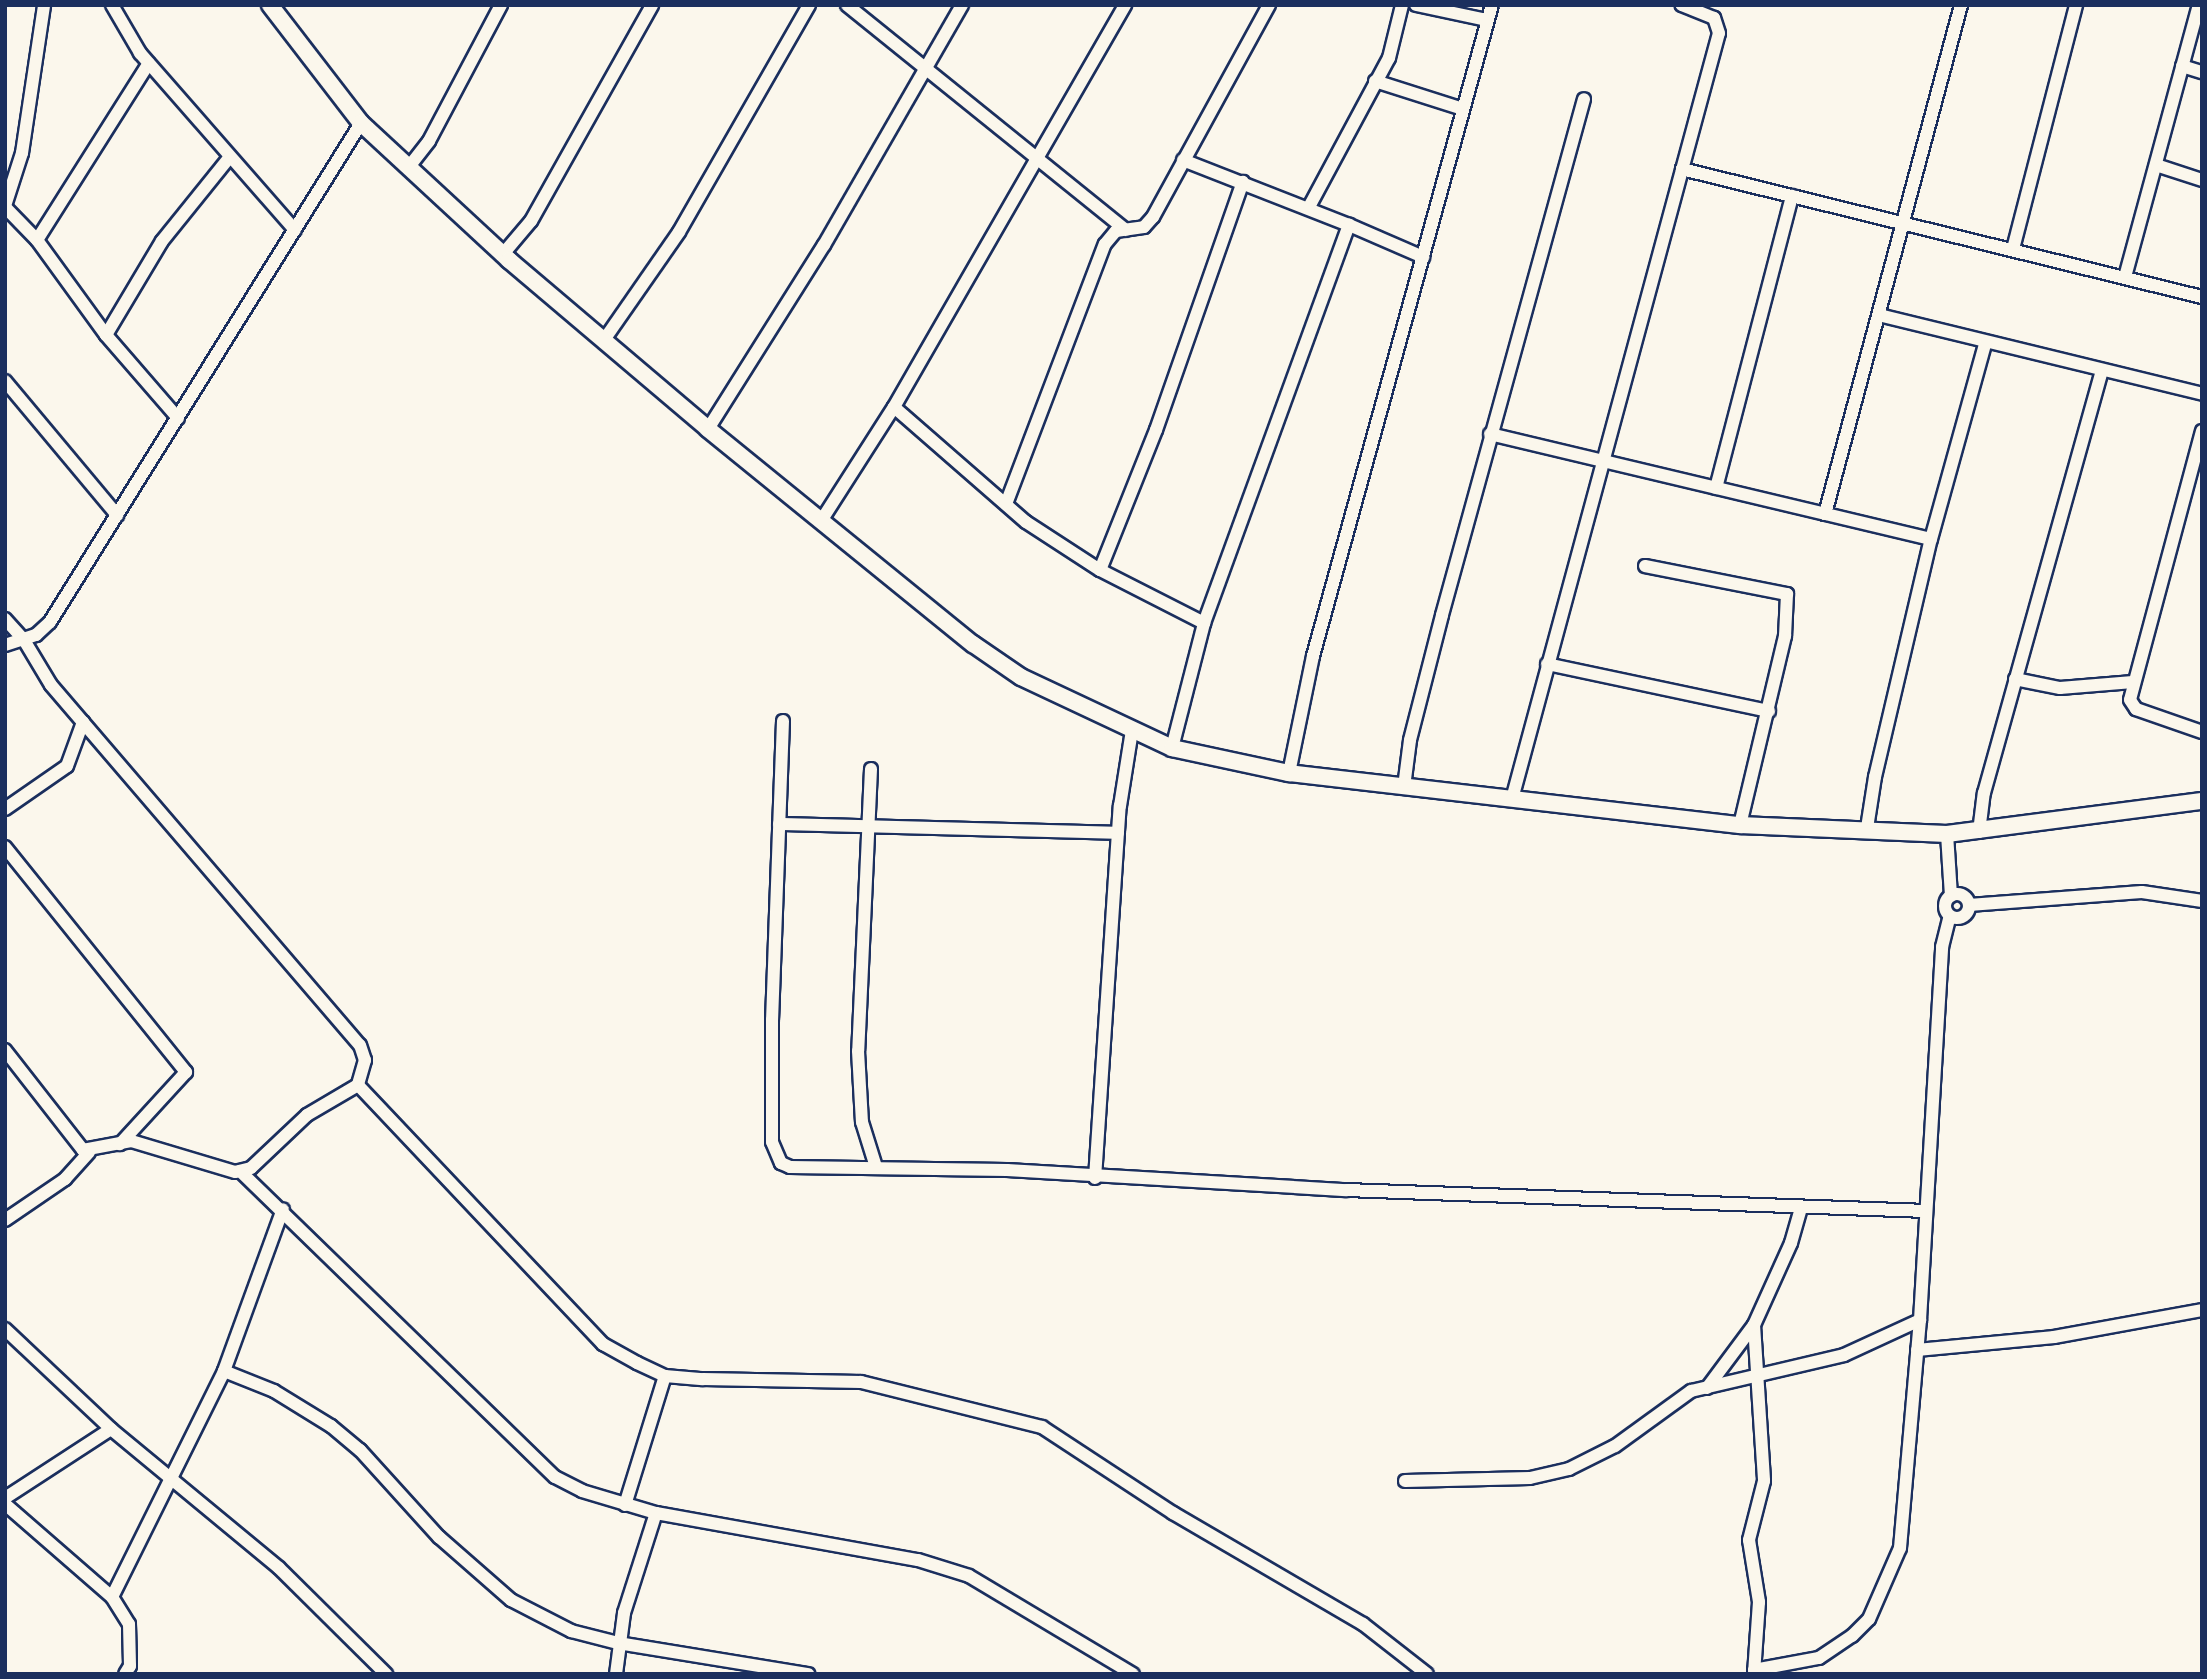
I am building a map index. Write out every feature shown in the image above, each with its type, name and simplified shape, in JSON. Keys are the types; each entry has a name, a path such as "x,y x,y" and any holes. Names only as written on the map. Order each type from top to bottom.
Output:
{"street":[{"path":"44,5 22,153 5,206 37,240 106,334 178,418"},
{"path":"112,5 149,63 229,158 295,230"},
{"path":"270,5 362,123 408,168 503,254 708,429 1021,677 1172,748 1289,773 1740,825 1867,828 1947,834 1979,832 2202,801"},
{"path":"408,168 429,141 501,5"},
{"path":"503,254 531,221 652,5"},
{"path":"604,340 679,232 809,5"},
{"path":"847,5 1126,230"},
{"path":"708,429 824,245 962,5"},
{"path":"821,521 894,407 1125,5"},
{"path":"1006,504 1105,244 1116,231 1144,227 1153,217 1269,5"},
{"path":"1309,207 1389,58 1402,5"},
{"path":"1416,5 1488,20"},
{"path":"1289,773 1314,656 1423,257 1460,108 1492,5"},
{"path":"1512,799 1719,33 1714,19 1682,5"},
{"path":"1825,514 1961,5"},
{"path":"2013,249 2076,5"},
{"path":"2125,277 2199,5"},
{"path":"37,240 149,63"},
{"path":"2182,66 2202,72"},
{"path":"1375,82 1460,108"},
{"path":"1404,787 1410,740 1490,433 1584,99"},
{"path":"5,645 24,640 50,622 362,123"},
{"path":"106,334 162,241 229,158"},
{"path":"1183,160 1309,207 1423,257"},
{"path":"2156,165 2202,180"},
{"path":"1682,169 2202,297"},
{"path":"1100,570 1156,430 1243,182"},
{"path":"1716,488 1792,196"},
{"path":"1172,748 1204,623 1349,225"},
{"path":"1879,315 1986,344 2202,394"},
{"path":"1867,828 1875,777 1931,539 1986,344"},
{"path":"1979,832 1984,793 2102,371"},
{"path":"5,381 117,514"},
{"path":"894,407 1006,504 1100,570 1204,623"},
{"path":"2202,431 2130,700 2136,709 2202,732"},
{"path":"1490,433 1931,539"},
{"path":"1645,566 1787,594 1785,636 1740,825"},
{"path":"5,620 24,640 51,685 360,1045 365,1059 358,1085 330,1099 240,1171"},
{"path":"1547,664 1769,711"},
{"path":"2015,679 2060,688 2133,682"},
{"path":"783,721 772,1020 775,1154 790,1167 876,1167 1926,1211"},
{"path":"5,809 67,766 83,722"},
{"path":"1095,1178 1118,833 1132,730"},
{"path":"871,769 859,1078 862,1122 876,1167"},
{"path":"779,824 1118,833"},
{"path":"1754,1325 1764,1481 1749,1540 1749,1567 1759,1602 1754,1672 1819,1658 1852,1636 1869,1619 1900,1548 1920,1320 1942,947 1950,916 1945,905 1951,895 1947,834"},
{"path":"5,847 186,1073 120,1144"},
{"path":"1969,905 2132,892 2202,901"},
{"path":"1951,895 1963,895 1969,905"},
{"path":"1950,916 1961,917 1969,905"},
{"path":"5,1050 83,1150 89,1152 140,1142 240,1171 283,1209 531,1456 582,1491 656,1513 918,1560 969,1576 1133,1674"},
{"path":"358,1085 603,1344 665,1376 861,1382 1042,1426 1173,1513 1363,1624 1427,1674"},
{"path":"5,1220 65,1179 89,1152"},
{"path":"1707,1388 1754,1325 1791,1243 1801,1207"},
{"path":"112,1597 224,1371 283,1209"},
{"path":"1917,1350 2054,1337 2202,1310"},
{"path":"1405,1481 1530,1478 1569,1469 1615,1446 1668,1404 1707,1388 1843,1355 1920,1320"},
{"path":"5,1329 111,1429 279,1568 386,1674"},
{"path":"224,1371 274,1391 331,1426 360,1450 439,1537 511,1600 572,1631 618,1643 756,1669 808,1674"},
{"path":"625,1505 665,1376"},
{"path":"5,1499 111,1429"},
{"path":"5,1504 112,1597 129,1624 130,1665 125,1674"},
{"path":"616,1674 618,1643 656,1513"}]}
